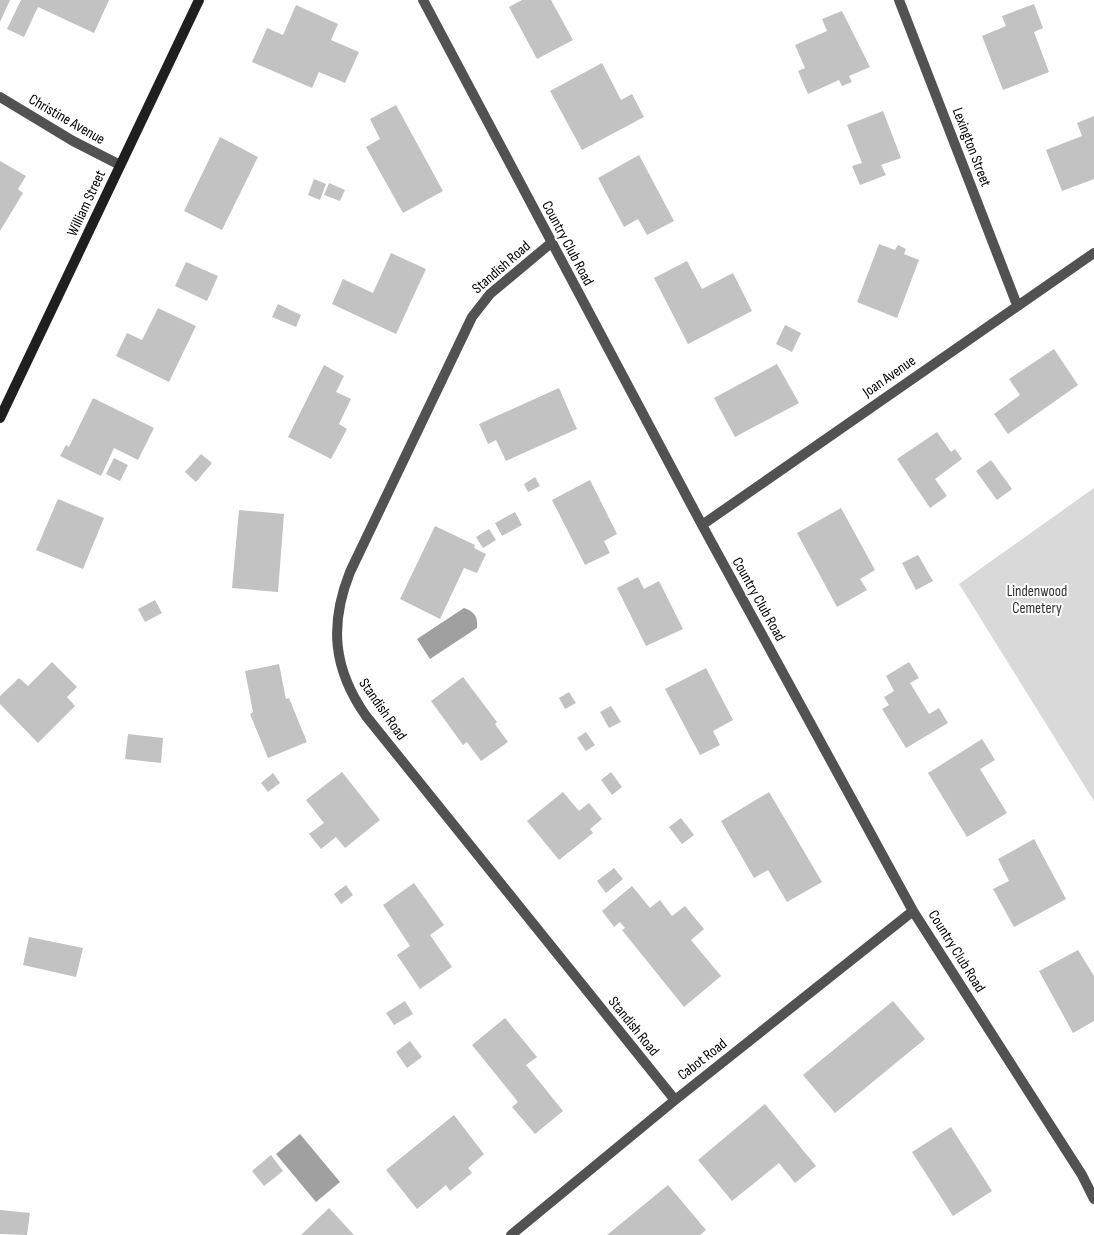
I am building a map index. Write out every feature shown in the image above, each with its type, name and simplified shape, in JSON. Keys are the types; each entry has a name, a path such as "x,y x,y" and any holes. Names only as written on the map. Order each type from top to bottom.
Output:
{"main road":[{"name":"William Street","path":"0,418 199,0"}],"street":[{"name":"Country Club Road","path":"423,0 702,525 913,910 1082,1175 1094,1198"},
{"name":"Lexington Street","path":"899,0 1017,305"},
{"name":"Christine Avenue","path":"0,97 72,141 120,165"},
{"name":"Standish Road","path":"551,243 490,294 472,317 350,572 338,608 337,646 347,683 366,716 675,1100"},
{"name":"Joan Avenue","path":"702,525 1094,253"},
{"name":"Cabot Road","path":"511,1235 675,1100 913,910"}],"green space":[{"name":"Lindenwood Cemetery","path":"1094,488 1094,801 959,584"}],"shaded area":[{"path":"464,608 475,615 477,628 430,659 417,639"},
{"path":"300,1134 340,1182 316,1202 276,1154"}],"building":[{"path":"0,0 10,0 0,22"},
{"path":"21,0 109,0 94,33 38,7 24,37 7,29"},
{"path":"522,0 551,0 573,40 537,59 509,7"},
{"path":"1034,4 1043,28 1034,32 1049,72 1003,90 982,36 1006,26 1002,16"},
{"path":"296,5 338,24 331,40 359,52 345,83 319,72 312,88 252,62 267,28 283,35"},
{"path":"842,11 870,67 849,76 852,82 842,86 839,80 808,94 798,71 805,68 795,45 827,31 822,19"},
{"path":"602,63 621,100 632,94 644,117 582,150 550,91"},
{"path":"396,105 443,191 403,213 366,147 380,139 370,119"},
{"path":"883,111 901,158 881,165 886,175 860,185 852,166 862,163 847,125"},
{"path":"1094,116 1094,179 1062,191 1046,150 1082,136 1077,123"},
{"path":"220,137 258,157 222,230 184,211"},
{"path":"639,155 674,221 647,235 638,219 624,227 598,178"},
{"path":"0,161 26,176 18,189 23,193 0,231"},
{"path":"314,179 326,184 320,200 308,195"},
{"path":"329,183 345,190 340,201 324,195"},
{"path":"879,244 895,250 898,245 906,249 904,254 919,260 897,318 857,302"},
{"path":"391,253 426,269 396,334 332,304 343,279 373,293"},
{"path":"687,261 702,289 733,273 752,311 688,344 654,278"},
{"path":"186,262 218,276 207,301 175,286"},
{"path":"278,304 301,315 296,327 272,317"},
{"path":"158,308 196,326 169,382 116,356 127,333 142,340"},
{"path":"785,325 801,333 792,352 776,344"},
{"path":"1054,349 1078,385 1008,434 994,414 1020,395 1009,379"},
{"path":"777,364 799,403 735,437 714,398"},
{"path":"324,365 344,376 336,392 351,399 339,424 347,429 331,459 288,437"},
{"path":"559,388 577,429 506,461 496,440 488,444 479,424"},
{"path":"93,398 154,428 138,460 114,448 101,476 60,456 66,445 69,447"},
{"path":"937,432 951,452 955,449 962,459 935,479 947,496 930,508 897,459"},
{"path":"201,454 212,463 196,482 185,472"},
{"path":"114,458 128,465 120,481 106,474"},
{"path":"991,460 1012,489 997,500 976,471"},
{"path":"535,477 540,486 528,492 524,484"},
{"path":"590,480 617,534 604,541 610,553 585,565 552,500"},
{"path":"58,499 104,518 83,569 36,550"},
{"path":"841,508 875,570 860,579 867,590 837,607 797,533"},
{"path":"239,510 284,514 278,592 232,588"},
{"path":"515,512 522,525 502,536 495,523"},
{"path":"435,526 475,545 474,548 486,554 477,573 464,568 440,619 400,599"},
{"path":"489,529 496,540 483,548 476,537"},
{"path":"918,555 933,581 916,590 902,563"},
{"path":"638,577 644,589 659,581 683,629 646,646 617,588"},
{"path":"155,600 162,613 145,622 138,609"},
{"path":"52,662 77,687 67,697 75,706 38,743 0,704 0,696 19,678 28,686"},
{"path":"909,662 919,678 910,683 929,714 939,708 948,723 906,748 882,709 889,705 884,697 894,691 886,676"},
{"path":"279,664 286,699 289,698 307,742 268,758 250,714 253,712 245,671"},
{"path":"706,668 733,720 713,731 720,745 700,755 665,689"},
{"path":"463,677 497,722 495,724 508,742 481,761 467,742 463,745 431,701"},
{"path":"569,692 576,703 565,709 559,698"},
{"path":"611,706 621,722 609,728 600,712"},
{"path":"586,732 595,745 586,751 577,738"},
{"path":"128,734 163,738 161,763 125,759"},
{"path":"982,739 995,760 980,769 1007,813 967,837 928,773"},
{"path":"342,772 380,820 345,848 336,837 321,849 309,834 324,823 306,800"},
{"path":"611,772 622,787 612,795 601,780"},
{"path":"273,773 280,783 268,792 261,783"},
{"path":"563,792 579,811 589,803 602,819 590,829 593,833 559,860 527,821"},
{"path":"769,792 822,882 787,902 768,870 754,878 721,821"},
{"path":"681,818 694,835 682,844 669,827"},
{"path":"1034,839 1066,899 1014,927 993,889 1009,881 998,859"},
{"path":"614,868 623,879 606,893 597,881"},
{"path":"414,883 444,925 430,935 452,967 420,989 397,955 410,946 383,905"},
{"path":"346,885 353,895 341,904 334,894"},
{"path":"632,886 650,908 660,900 672,916 685,906 704,929 691,940 721,976 684,1007 622,930 625,928 620,922 614,927 602,911"},
{"path":"29,937 83,948 76,977 23,965"},
{"path":"1078,950 1094,976 1094,1021 1073,1033 1039,971"},
{"path":"405,1001 413,1014 394,1025 386,1013"},
{"path":"893,1001 925,1039 835,1113 803,1075"},
{"path":"505,1018 537,1057 526,1065 563,1111 535,1134 512,1107 518,1102 472,1045"},
{"path":"410,1041 422,1057 407,1068 396,1052"},
{"path":"765,1104 816,1166 795,1183 779,1163 732,1201 698,1160"},
{"path":"454,1115 484,1154 468,1168 472,1173 450,1191 446,1185 417,1209 386,1170"},
{"path":"951,1127 992,1191 953,1216 912,1152"},
{"path":"271,1155 283,1171 264,1186 252,1171"},
{"path":"668,1185 706,1230 700,1235 607,1235"},
{"path":"329,1208 354,1235 301,1235"},
{"path":"0,1210 30,1213 27,1235 0,1234"}]}
